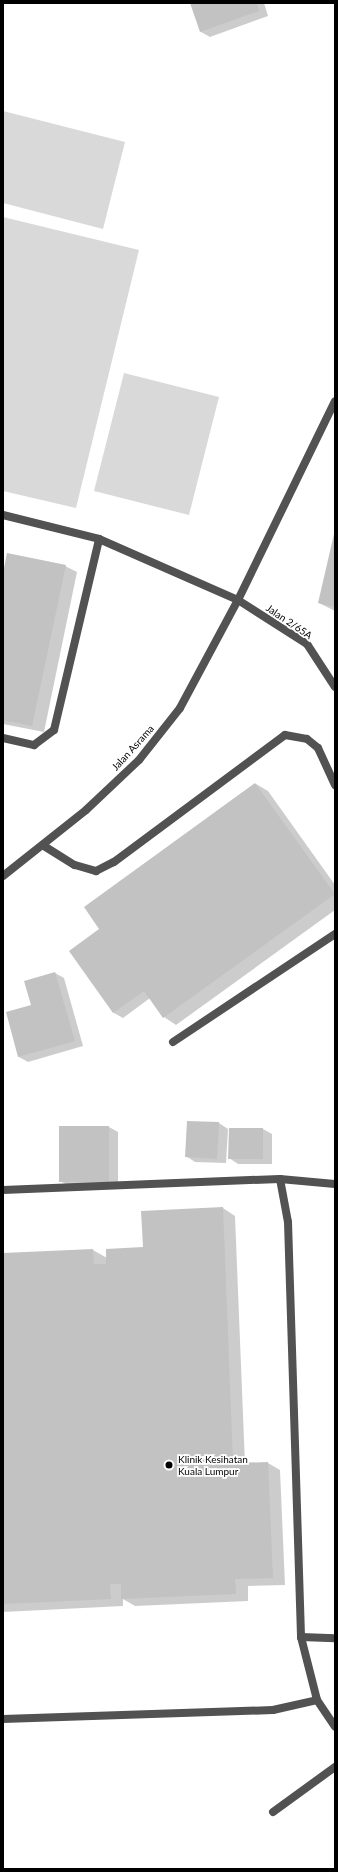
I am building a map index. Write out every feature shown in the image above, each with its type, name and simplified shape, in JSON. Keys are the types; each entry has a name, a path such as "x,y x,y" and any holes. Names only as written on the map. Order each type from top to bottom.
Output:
{"lane":[{"name":"Jalan Asrama","path":"3,876 44,846 139,760 180,708 238,600 335,401"},
{"name":"Jalan 2/65A","path":"3,515 99,539 238,600 307,644 335,687"},
{"path":"3,738 34,745 54,730 99,539"},
{"path":"44,846 75,865 96,870 114,862 285,735 307,739 318,748 335,785"},
{"path":"173,1042 335,934"},
{"path":"280,1179 288,1222 301,1637 317,1700 335,1726"},
{"path":"3,1190 280,1179 335,1184"},
{"path":"301,1637 335,1638"},
{"path":"3,1719 273,1710 317,1700"},
{"path":"273,1812 335,1767"}],"shaded area":[{"path":"3,111 125,142 103,229 3,203"},
{"path":"3,217 139,250 76,508 3,491"},
{"path":"124,373 219,397 189,515 94,491"}],"building":[{"path":"190,3 257,3 259,11 200,32"},
{"path":"335,534 335,607 318,603"},
{"path":"7,553 66,565 32,726 3,720 3,573"},
{"path":"255,783 335,894 163,1018 144,991 113,1013 69,951 99,929 84,907"},
{"path":"55,972 75,1041 18,1057 6,1012 31,1005 24,981"},
{"path":"187,1121 219,1122 217,1159 185,1157"},
{"path":"59,1126 109,1126 109,1182 59,1182"},
{"path":"229,1128 263,1128 263,1159 228,1159"},
{"path":"223,1207 233,1463 268,1462 273,1578 235,1579 236,1594 121,1599 121,1584 110,1584 111,1599 3,1604 3,1253 93,1249 94,1264 106,1264 106,1249 143,1247 141,1211"}],"place":[{"name":"Klinik Kesihatan Kuala Lumpur","path":"169,1465"}]}
